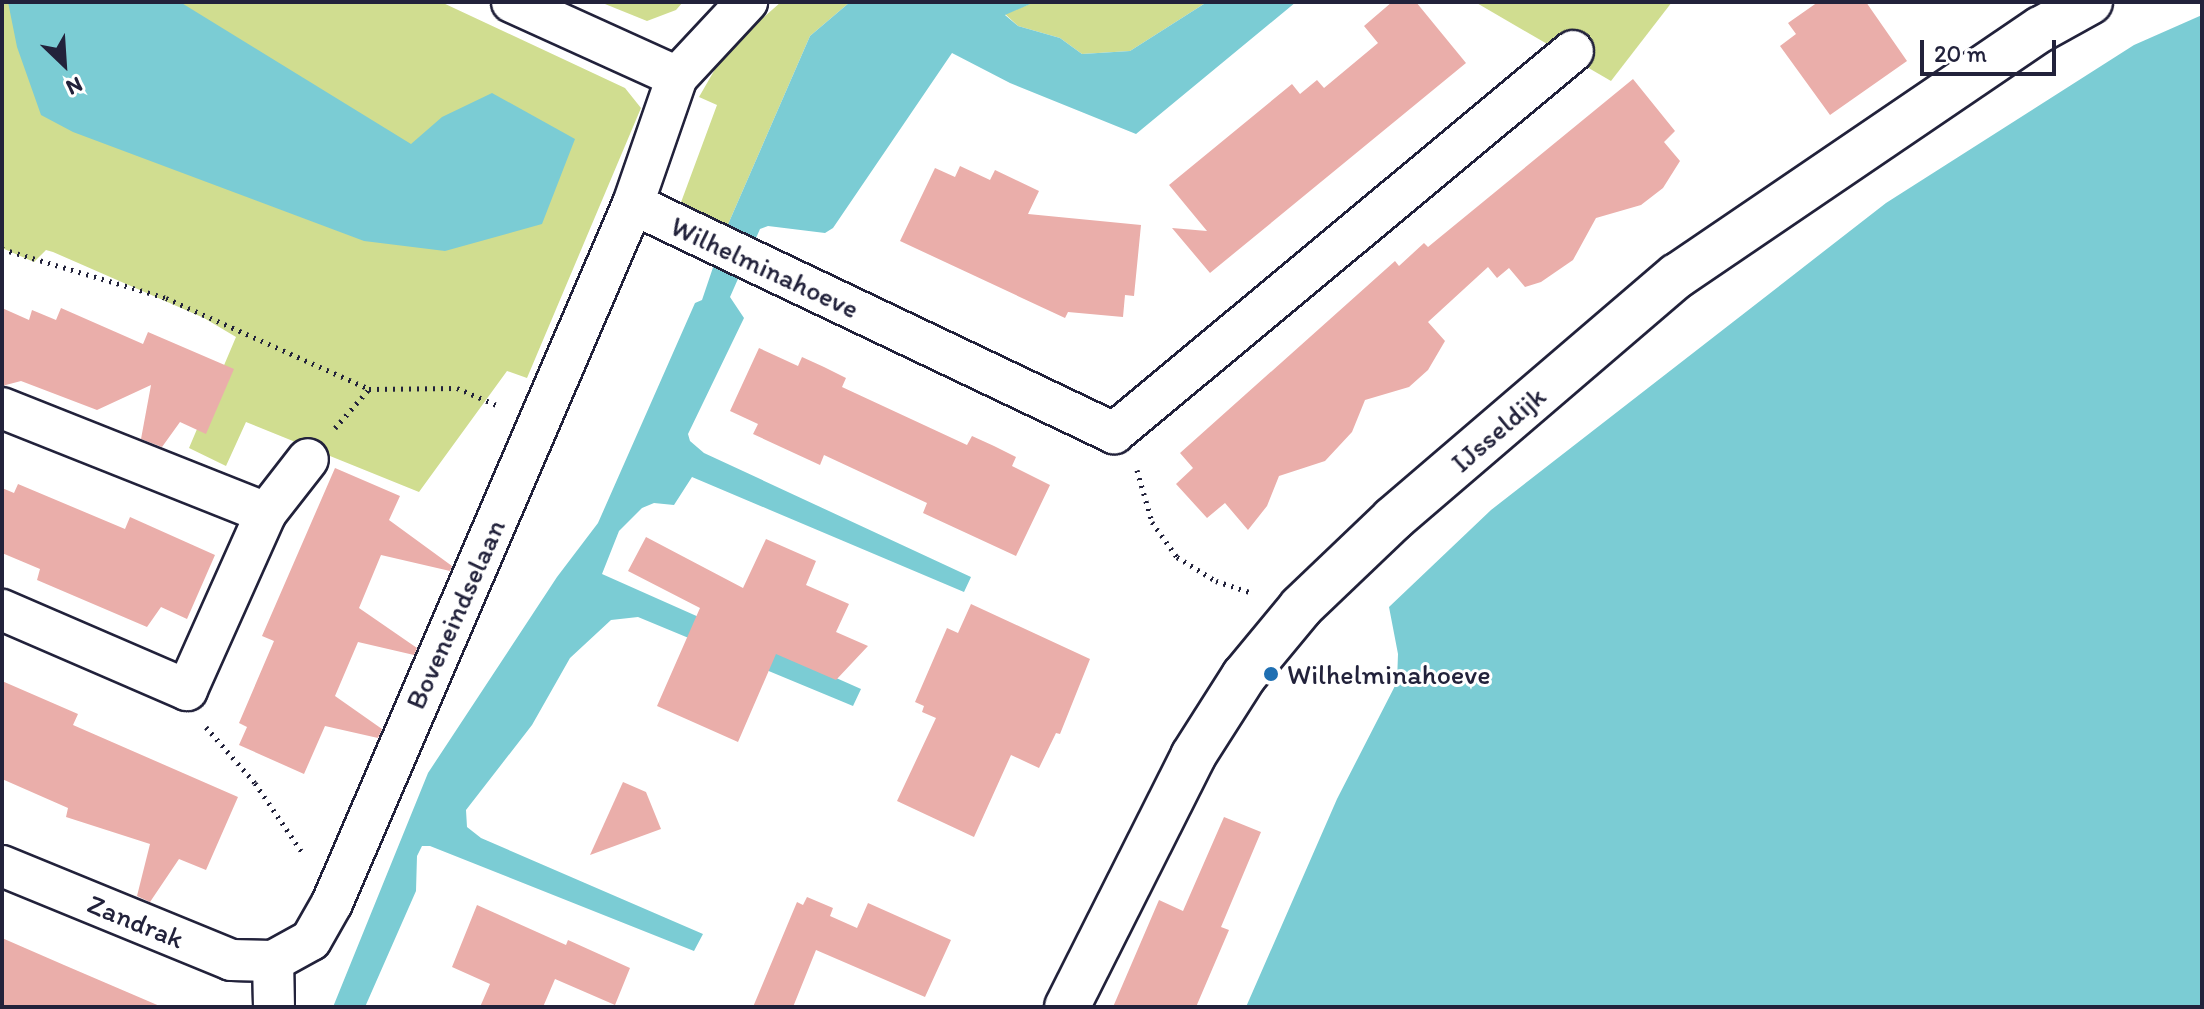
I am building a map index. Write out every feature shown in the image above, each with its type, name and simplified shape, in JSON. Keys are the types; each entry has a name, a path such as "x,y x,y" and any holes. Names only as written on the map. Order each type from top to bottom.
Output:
{"street":[{"path":"512,2 677,77 747,2"},
{"name":"IJsseldijk","path":"1067,1007 1193,756 1244,676 1301,607 1393,519 1677,276 2041,29 2090,2"},
{"path":"1114,433 1573,51"},
{"name":"Boveneindselaan","path":"273,961 311,940 332,903 389,764 633,204 677,77"},
{"name":"Wilhelminahoeve","path":"633,204 1114,433"},
{"path":"2,408 266,513"},
{"path":"2,610 187,690 266,513 308,459"},
{"name":"Zandrak","path":"2,866 231,960 273,961"},
{"path":"273,961 274,1007"}],"path":[{"path":"2,249 166,298 369,389 457,388 539,425"},
{"path":"308,459 369,389"},
{"path":"1114,433 1132,450 1152,522 1177,557 1216,581 1301,607"},
{"path":"187,690 207,728 255,783 291,832 332,903"}],"green space":[{"path":"2,2 441,2 625,88 641,108 527,378 507,371 419,492 246,422 226,466 189,448 236,337 204,318 53,252 46,250 34,262 2,248"},
{"path":"600,2 683,2 676,10 647,21"},
{"path":"781,2 850,2 810,36 726,229 680,205 717,105 699,97 718,64 739,39"},
{"path":"1035,2 1207,2 1130,51 1082,54 1060,38 1018,26 1005,14"},
{"path":"1475,2 1672,2 1611,81"}],"water":[{"path":"8,2 180,2 411,144 442,117 492,93 575,139 542,224 445,251 364,241 73,132 41,115 17,47"},
{"path":"850,2 1035,2 1005,15 1018,26 1060,38 1082,54 1130,51 1207,2 1296,2 1136,134 1010,83 952,53 833,228 825,233 768,226 760,229 730,297 744,318 688,434 690,441 704,453 971,577 964,592 692,477 674,505 654,503 642,508 619,531 602,574 861,689 853,706 638,617 611,620 570,658 532,725 466,810 467,827 481,838 703,934 694,951 430,846 422,846 417,856 416,891 365,1007 333,1007 428,773 557,577 598,523 695,303 702,300 726,229 810,36"},
{"path":"2202,15 2202,1007 1246,1007 1337,799 1397,682 1398,654 1389,607 1491,510 1886,203 2134,45"}],"building":[{"path":"1392,2 1416,2 1466,63 1210,273 1172,228 1207,231 1169,185 1292,84 1300,94 1317,80 1324,88 1378,43 1364,26"},
{"path":"1818,2 1866,2 1907,61 1830,115 1780,46 1796,34 1788,23"},
{"path":"1633,79 1675,131 1664,142 1680,161 1663,188 1641,205 1596,218 1573,260 1541,282 1525,287 1509,268 1497,278 1488,267 1428,322 1445,341 1428,370 1409,387 1365,400 1352,432 1325,461 1279,476 1267,506 1248,530 1225,503 1207,518 1176,484 1193,468 1180,453 1395,261 1399,266 1424,243 1428,247"},
{"path":"960,166 990,180 995,170 1039,191 1028,214 1141,225 1134,296 1125,295 1123,317 1068,312 1065,318 900,241 935,168 955,177"},
{"path":"2,308 29,320 32,310 56,320 61,308 143,344 148,332 234,369 206,434 180,422 162,447 141,439 151,385 97,410 21,381 2,386"},
{"path":"759,348 798,366 802,357 846,378 842,387 967,445 972,436 1016,457 1012,466 1050,485 1016,556 923,513 927,503 824,455 820,465 753,434 758,424 730,411"},
{"path":"335,468 400,496 389,520 452,566 450,571 381,555 359,608 417,648 414,655 358,642 335,696 382,729 378,738 325,726 304,774 239,745 247,727 239,723 274,641 262,636"},
{"path":"18,484 125,529 130,517 215,555 187,619 161,607 147,627 37,580 40,569 2,553 2,488 14,493"},
{"path":"646,537 743,588 766,539 816,561 806,585 849,604 836,632 868,646 836,680 776,654 738,742 657,706 700,608 628,571"},
{"path":"971,604 1090,659 1060,734 1056,733 1039,768 1011,755 974,837 897,801 936,718 922,712 924,706 915,702 947,628 958,633"},
{"path":"2,681 78,714 73,725 238,797 206,870 179,859 150,902 137,896 150,844 66,817 68,808 2,779"},
{"path":"623,782 646,792 661,829 590,855"},
{"path":"1224,817 1261,832 1221,927 1229,930 1196,1007 1113,1007 1159,900 1183,911"},
{"path":"807,897 833,908 830,916 857,928 868,903 951,940 925,997 816,950 793,1007 753,1007 797,902 803,905"},
{"path":"477,905 566,945 568,940 630,968 615,1005 555,979 543,1007 480,1007 490,984 452,967"},
{"path":"2,938 64,965 162,1007 2,1007"}],"place":[{"name":"Wilhelminahoeve","path":"1271,674"}]}
